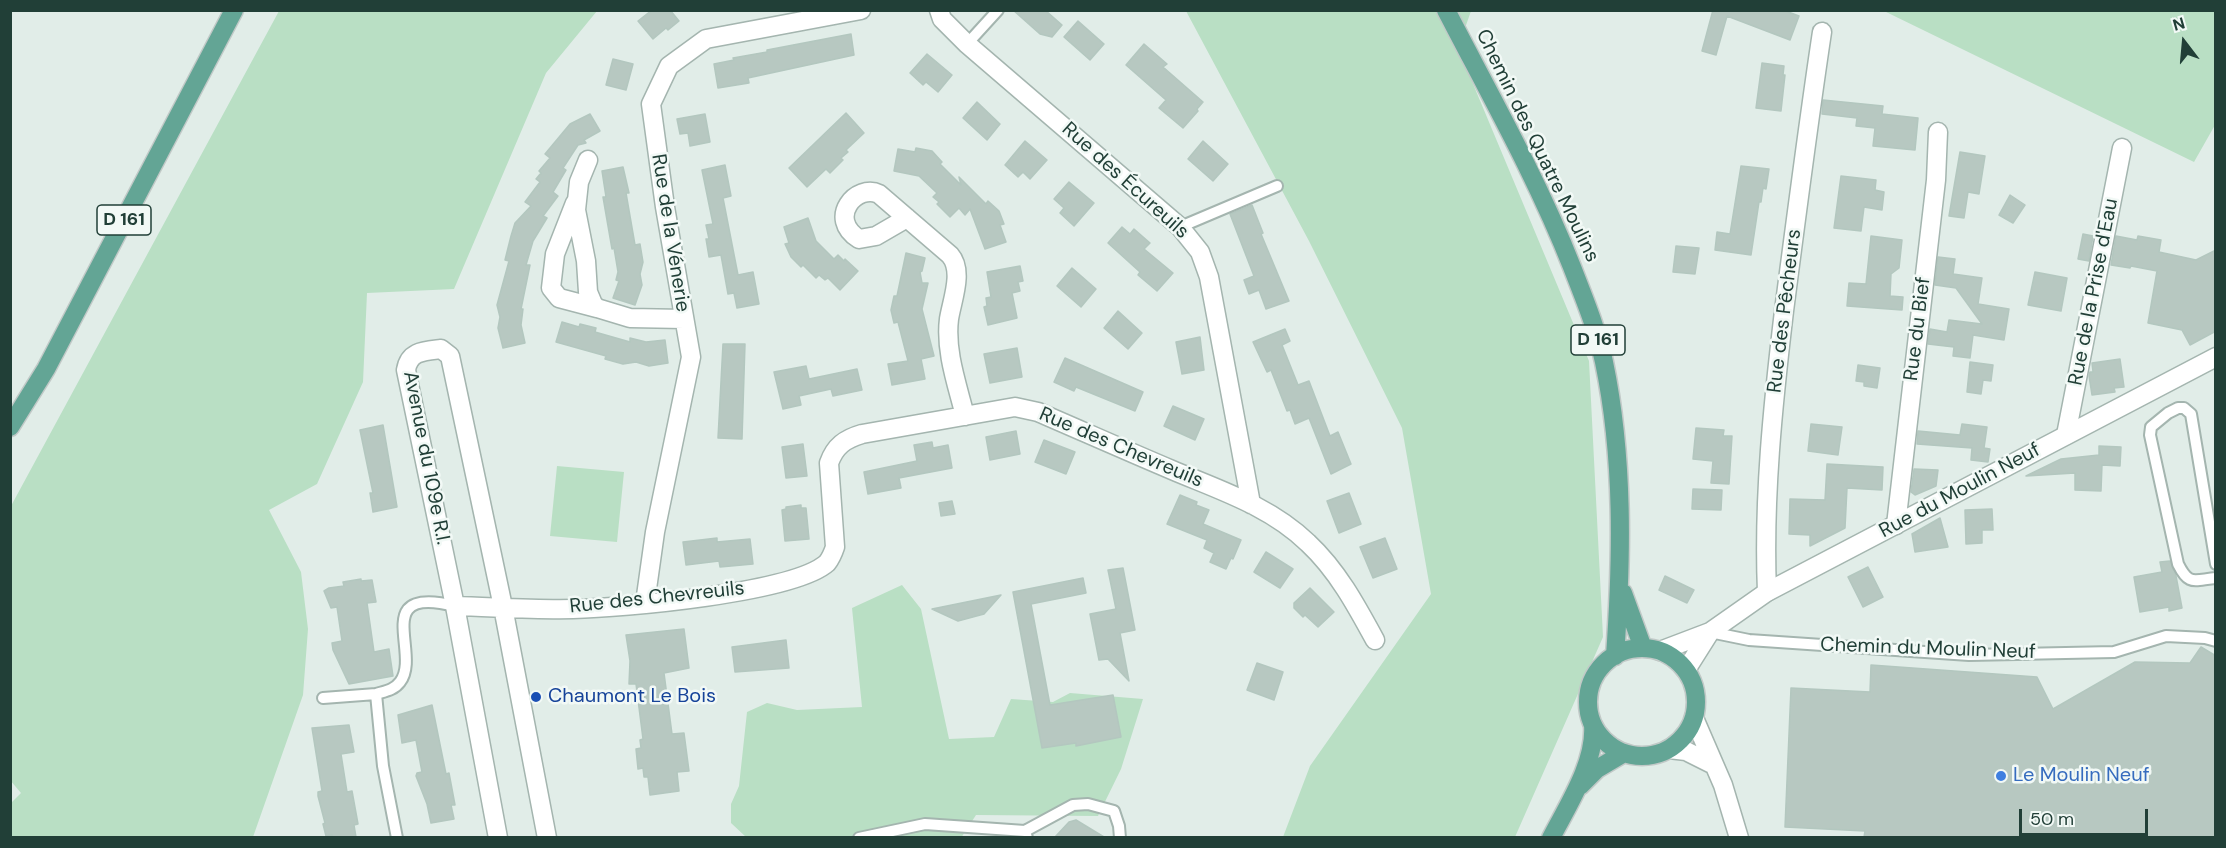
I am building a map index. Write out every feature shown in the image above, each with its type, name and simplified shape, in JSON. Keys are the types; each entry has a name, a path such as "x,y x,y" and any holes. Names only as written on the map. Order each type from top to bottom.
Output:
{"main road":[{"name":"D 161","path":"10,427 46,369 234,10"},
{"name":"Chemin des Quatre Moulins","path":"1446,10 1559,235 1593,323 1604,360 1614,422 1618,471 1620,586 1615,656"},
{"name":"Chemin des Quatre Moulins","path":"1620,586 1651,650"},
{"path":"1551,837 1575,792 1591,751 1594,739 1589,694 1598,672 1615,656 1629,650 1651,650 1674,659 1686,670 1693,685 1696,701 1694,718 1680,740 1669,749 1640,756 1624,753 1612,747 1593,725"},
{"path":"1575,792 1597,769 1624,753"}],"street":[{"name":"Rue de la Vénerie","path":"645,603 656,532 691,357 665,207 651,104 669,66 706,39 861,10"},
{"name":"Rue des Écureuils","path":"939,10 942,19 967,44 1180,227 1200,252 1209,277 1251,504"},
{"name":"Rue des Pêcheurs","path":"1767,592 1765,548 1775,395 1799,191 1822,32"},
{"name":"Rue du Bief","path":"1896,525 1936,180 1938,132"},
{"name":"Rue de la Prise d'Eau","path":"2066,435 2122,148"},
{"path":"588,160 579,182 576,201 555,254 551,288 560,298 630,318 684,320"},
{"path":"576,201 586,261 588,292 597,309"},
{"path":"907,218 950,255 957,267 948,334 965,416"},
{"name":"Avenue du 109e R.I.","path":"498,837 455,606 406,370 408,360 414,355 441,349 450,356 503,607 547,837"},
{"name":"Rue du Moulin Neuf","path":"1651,650 1710,632 1767,592 2216,357"},
{"name":"Rue des Chevreuils","path":"455,606 576,609 645,603 747,590 799,576 817,569 832,556 835,547 829,463 838,446 848,438 1015,407 1038,412 1251,504 1291,528 1342,582 1375,640"},
{"name":"Rue du Moulin Neuf","path":"1686,670 1710,632"},
{"path":"1694,718 1723,785 1739,837"},
{"path":"1669,749 1686,751 1714,765"}],"lane":[{"path":"967,44 998,10"},
{"path":"1180,227 1277,186"},
{"path":"2216,564 2191,414 2184,408 2178,408 2151,427 2150,435 2178,564 2185,578 2190,580 2216,578"},
{"path":"323,698 376,694 393,690 402,680 406,669 403,626 406,613 417,604 425,602 455,606"},
{"name":"Chemin du Moulin Neuf","path":"1710,632 1749,640 1969,655 2114,652 2166,636 2205,638 2216,641"},
{"path":"376,694 383,766 397,837"},
{"path":"859,837 926,825 1026,834 1073,804 1088,804 1114,811 1120,837"}],"green space":[{"path":"279,11 597,11 546,73 454,289 367,293 363,382 317,484 269,510 301,572 308,629 303,695 253,837 11,837 11,803 21,793 10,780 11,506"},
{"path":"1186,11 1471,11 1458,48 1589,361 1603,637 1515,837 1283,837 1310,766 1431,594 1402,428 1309,241"},
{"path":"1884,11 2215,11 2215,125 2194,162"},
{"path":"557,466 624,472 617,542 550,536"},
{"path":"902,585 921,609 949,739 994,737 1011,699 1053,702 1070,693 1143,699 1121,769 1098,816 976,815 961,838 746,837 731,823 731,804 739,786 747,712 767,703 797,710 862,707 852,608"}],"building":[{"path":"652,10 670,10 679,21 653,39 638,21"},
{"path":"1013,10 1045,10 1062,25 1052,37 1040,34"},
{"path":"1713,10 1783,10 1799,16 1790,40 1727,16 1716,55 1702,51"},
{"path":"1078,21 1104,44 1090,60 1064,37"},
{"path":"851,34 854,55 748,78 749,83 718,88 714,64 767,52 767,50"},
{"path":"1144,44 1167,64 1163,67 1203,102 1183,128 1159,108 1166,100 1126,65"},
{"path":"927,54 952,75 938,92 926,82 923,85 910,73"},
{"path":"613,59 633,64 626,90 606,85"},
{"path":"1762,63 1784,66 1781,111 1756,108"},
{"path":"1823,100 1883,106 1882,114 1918,118 1915,150 1873,146 1875,128 1856,126 1857,118 1822,114"},
{"path":"977,102 1000,124 987,140 963,118"},
{"path":"846,113 864,133 846,150 848,152 841,158 843,160 830,173 826,169 807,187 789,168"},
{"path":"590,114 600,131 584,140 586,143 578,145 563,168 566,170 553,192 558,196 543,216 547,218 533,241 526,265 530,265 521,309 523,309 521,325 525,343 503,348 498,328 500,317 497,305 509,261 505,260 515,223 531,206 525,202 540,182 536,179 541,173 539,171 550,158 545,154 570,124"},
{"path":"705,114 710,142 690,146 688,133 680,134 677,119"},
{"path":"1025,141 1047,160 1030,179 1023,172 1018,177 1005,165"},
{"path":"1203,141 1228,164 1213,181 1188,159"},
{"path":"916,148 932,151 942,162 940,164 961,185 959,177 986,204 988,201 999,211 1004,224 1000,225 1006,242 985,249 970,209 965,215 959,208 950,217 933,197 937,193 919,176 894,171 898,149 915,152"},
{"path":"1960,152 1985,156 1979,194 1968,192 1964,218 1949,216"},
{"path":"725,165 731,196 723,198 738,275 753,272 759,304 737,308 734,293 728,294 721,255 709,257 706,239 709,239 706,225 713,224 702,170"},
{"path":"1741,166 1769,169 1766,189 1763,188 1761,202 1759,202 1751,255 1715,250 1717,232 1730,234"},
{"path":"623,167 629,193 626,193 635,245 640,244 643,262 640,274 642,285 635,305 613,298 619,281 616,280 618,272 603,197 606,197 602,171"},
{"path":"1841,176 1876,180 1875,190 1884,192 1882,210 1864,207 1861,231 1834,228"},
{"path":"1069,182 1094,203 1074,226 1060,213 1064,208 1054,199"},
{"path":"2010,195 2025,205 2013,223 1999,215"},
{"path":"1252,205 1263,233 1261,234 1289,301 1266,309 1259,290 1249,294 1244,280 1254,276 1230,214"},
{"path":"808,218 816,241 834,259 838,255 858,271 840,290 828,278 825,280 819,275 816,278 803,265 801,267 791,257 785,244 789,243 784,227"},
{"path":"1122,227 1130,234 1134,229 1150,243 1144,249 1173,273 1157,291 1138,275 1140,272 1108,243"},
{"path":"2083,234 2093,236 2089,261 2078,259"},
{"path":"1871,236 1902,240 1899,268 1891,274 1890,296 1903,297 1902,310 1847,306 1849,283 1866,284"},
{"path":"2116,236 2137,240 2138,236 2161,240 2159,252 2196,260 2216,250 2216,331 2190,345 2182,330 2148,323 2157,271 2111,265"},
{"path":"1676,246 1699,248 1695,274 1673,272"},
{"path":"906,253 925,258 920,272 922,283 928,283 922,309 934,356 921,359 925,379 892,385 888,364 908,361 898,322 894,323 891,310 894,296 897,296"},
{"path":"1938,257 1955,259 1953,274 1982,278 1978,304 2009,309 2004,340 1973,335 1970,358 1953,356 1954,347 1928,344 1930,329 1947,332 1949,320 1982,324 1956,288 1935,285"},
{"path":"1020,266 1023,281 1018,282 1020,291 1012,293 1017,318 988,325 984,307 987,306 986,298 991,297 987,272"},
{"path":"1072,268 1096,289 1081,307 1057,286"},
{"path":"2035,272 2067,278 2061,311 2028,305"},
{"path":"1118,311 1142,333 1128,349 1104,328"},
{"path":"562,322 579,327 580,324 596,328 595,332 630,342 630,338 646,342 665,340 668,363 649,366 636,362 623,364 605,359 606,356 556,342"},
{"path":"1285,329 1290,341 1282,345 1298,385 1309,381 1330,436 1338,432 1351,464 1331,474 1309,418 1295,424 1290,410 1287,411 1271,370 1267,372 1253,342"},
{"path":"1200,337 1204,370 1182,374 1176,342"},
{"path":"723,344 745,344 742,439 718,438"},
{"path":"1017,348 1022,377 990,383 984,354"},
{"path":"1065,358 1143,392 1135,411 1076,387 1074,391 1054,382"},
{"path":"2120,359 2124,387 2114,388 2115,392 2092,395 2089,376 2090,372 2093,372 2092,363"},
{"path":"1970,362 1993,365 1991,381 1983,380 1981,394 1967,392"},
{"path":"1858,365 1880,368 1877,388 1864,386 1864,382 1856,381"},
{"path":"806,366 809,379 857,369 862,390 833,396 831,389 799,396 801,405 783,409 774,372"},
{"path":"1173,406 1204,419 1195,440 1164,426"},
{"path":"1811,424 1842,427 1838,455 1808,451"},
{"path":"1962,424 1987,427 1984,448 1990,449 1988,462 1971,460 1972,448 1917,444 1918,431 1960,435"},
{"path":"383,425 397,507 373,512 370,493 373,493 360,430"},
{"path":"1696,428 1724,430 1723,436 1732,436 1729,484 1711,483 1713,461 1693,459"},
{"path":"1016,431 1020,454 990,460 986,437"},
{"path":"1044,440 1075,452 1066,474 1035,462"},
{"path":"932,442 933,448 948,445 952,468 899,478 901,488 868,494 864,472 917,461 914,445"},
{"path":"803,444 807,476 786,478 782,447"},
{"path":"2099,446 2121,447 2120,466 2102,465 2101,491 2075,490 2075,473 2026,476 2061,459 2099,455"},
{"path":"1827,464 1883,467 1882,490 1847,488 1845,528 1810,546 1810,535 1789,534 1790,499 1825,500"},
{"path":"1914,469 1938,470 1936,486 1915,495 1911,492"},
{"path":"1693,489 1722,490 1721,510 1692,509"},
{"path":"1349,493 1361,524 1339,533 1327,501"},
{"path":"1180,495 1209,510 1203,524 1241,540 1226,569 1210,562 1214,553 1204,548 1207,540 1167,524"},
{"path":"952,501 955,514 941,516 939,503"},
{"path":"801,505 801,508 806,508 809,539 785,541 782,510 786,507"},
{"path":"1992,509 1993,530 1982,530 1982,543 1966,544 1965,510"},
{"path":"1940,518 1948,547 1915,552 1912,534"},
{"path":"717,538 717,542 750,539 753,564 720,567 719,561 686,565 683,542"},
{"path":"1385,538 1397,569 1373,578 1360,547"},
{"path":"1266,552 1293,569 1280,588 1254,572"},
{"path":"2170,561 2176,576 2182,608 2169,611 2169,607 2140,612 2134,577 2162,572 2160,562"},
{"path":"1868,567 1883,597 1863,607 1848,577"},
{"path":"1123,568 1135,630 1120,633 1129,681 1108,659 1099,660 1090,614 1116,609 1108,570"},
{"path":"1665,576 1694,590 1687,603 1659,590"},
{"path":"1083,578 1086,593 1031,604 1050,705 1113,695 1121,737 1076,746 1076,743 1042,748 1013,592"},
{"path":"361,579 361,581 372,580 376,602 367,603 374,652 389,649 393,676 349,684 333,650 332,643 342,641 337,607 331,608 324,591 344,586 343,582"},
{"path":"1310,588 1334,612 1318,627 1294,608 1294,603"},
{"path":"1001,595 984,614 958,621 932,609"},
{"path":"684,629 689,668 664,673 672,734 684,733 689,771 677,772 679,791 650,795 648,777 644,777 643,768 638,769 636,749 641,748 640,740 643,739 636,684 629,684 630,661 626,635"},
{"path":"786,640 789,668 735,672 732,647"},
{"name":"Le Moulin Neuf","path":"2201,647 2216,656 2216,837 1864,837 1865,831 1785,827 1791,688 1870,692 1871,665 2037,677 2053,709 2135,662 2190,663"},
{"path":"1257,663 1283,672 1274,700 1247,690"},
{"path":"432,705 446,774 449,773 455,805 451,805 454,819 431,823 427,804 416,776 417,773 422,772 416,740 402,743 398,715"},
{"path":"349,725 354,752 341,754 347,792 352,791 358,824 354,825 356,837 326,836 318,796 318,792 322,791 312,728"},
{"path":"1076,820 1104,837 1055,837 1069,822"}],"place":[{"name":"Chaumont Le Bois","path":"536,697"},
{"name":"Le Moulin Neuf","path":"2001,776"}]}
